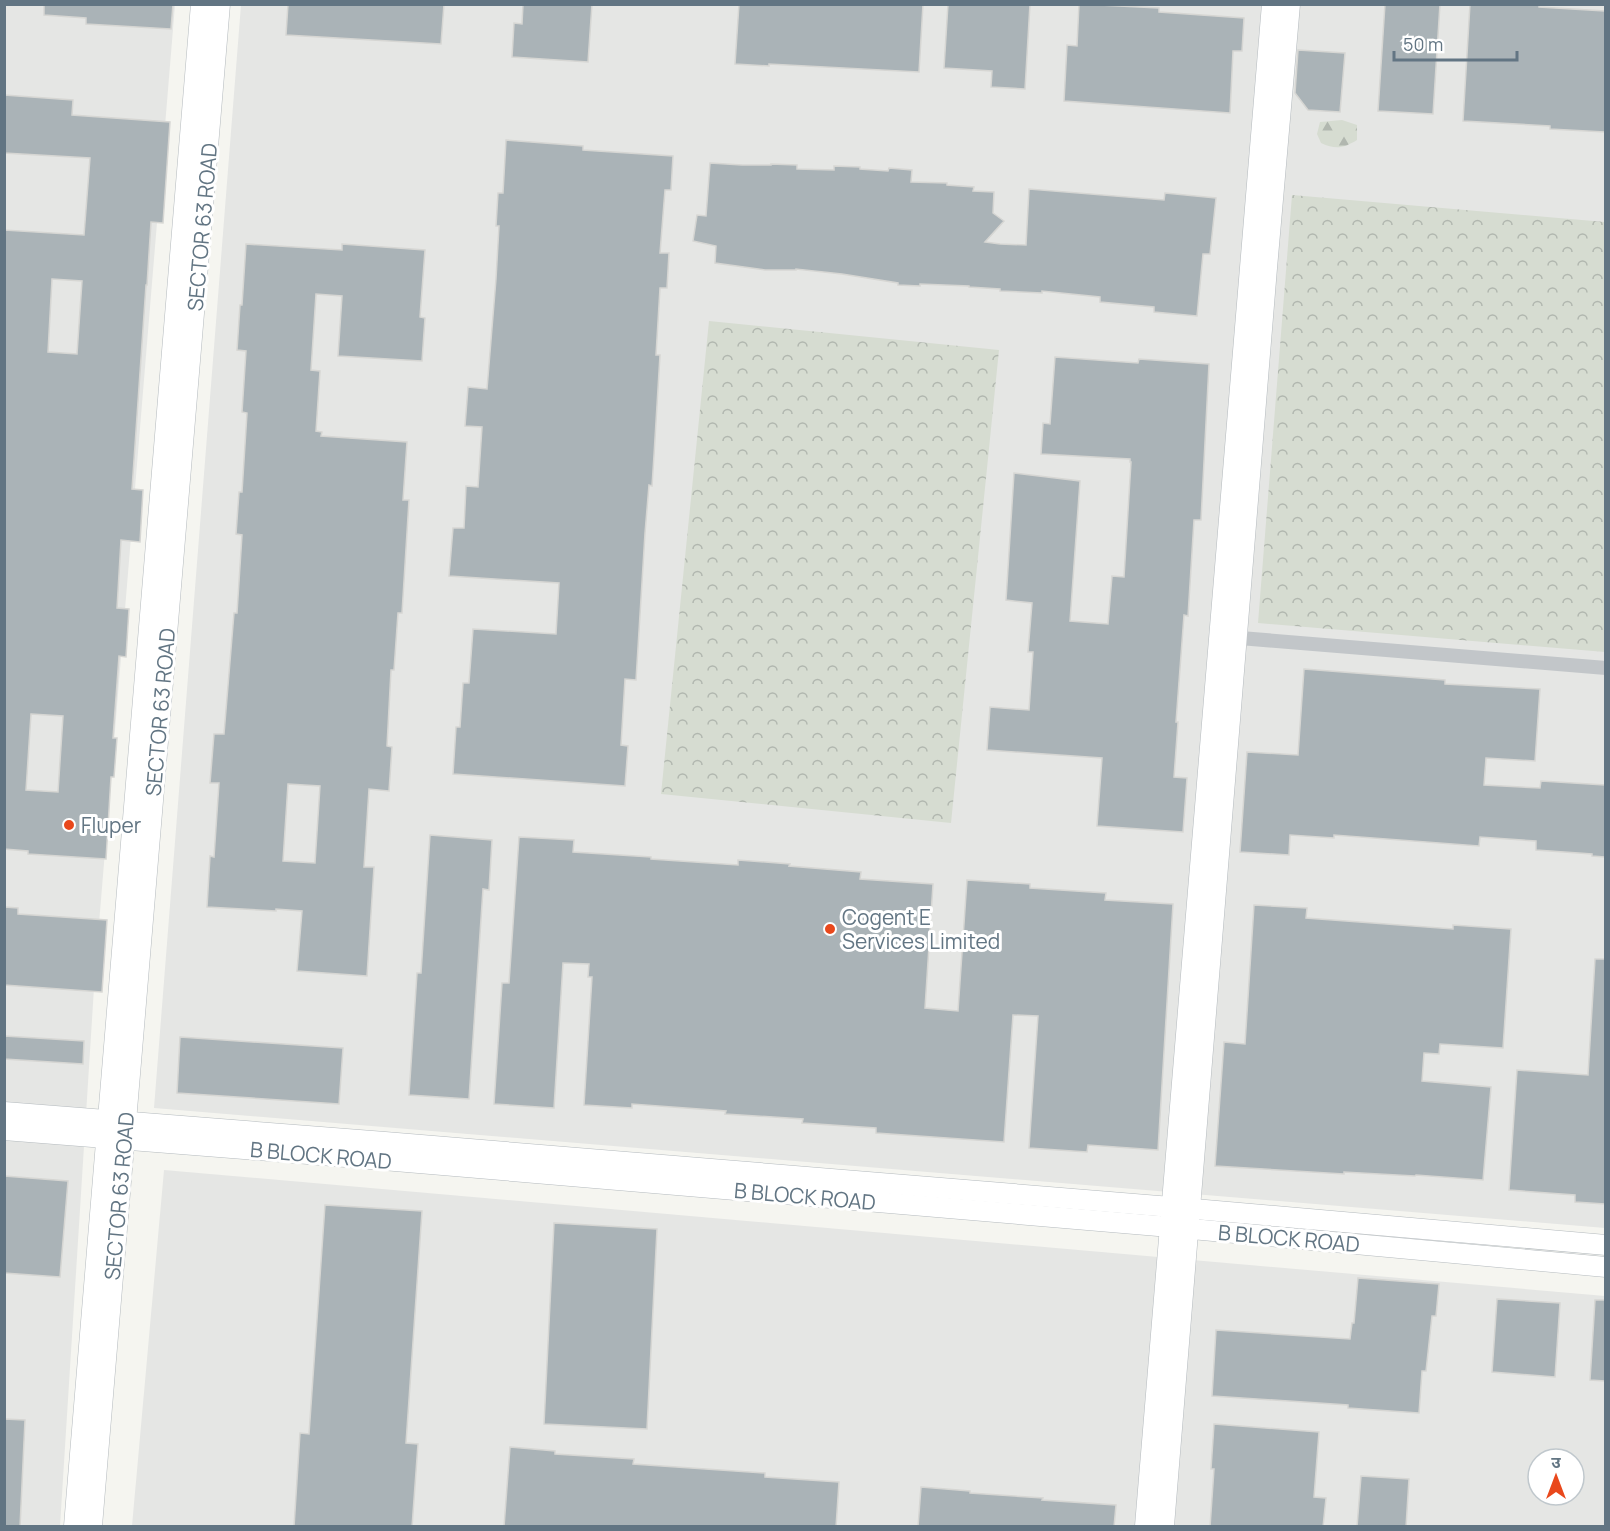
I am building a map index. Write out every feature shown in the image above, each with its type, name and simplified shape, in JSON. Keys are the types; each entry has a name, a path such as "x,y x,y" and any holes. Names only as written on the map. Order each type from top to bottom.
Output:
{"street":[{"name":"SECTOR 63 ROAD","path":"92,1527 116,1130 201,4"},
{"name":"SECTOR 63 ROAD","path":"74,1527 116,1130 220,4"},
{"path":"1145,1527 1180,1218 1228,637 1272,4"},
{"path":"1228,637 1290,4"},
{"path":"1228,637 1605,668"},
{"name":"B BLOCK ROAD","path":"4,1113 116,1130 383,1160 1180,1218 1605,1245"},
{"name":"B BLOCK ROAD","path":"4,1130 116,1130"},
{"name":"B BLOCK ROAD","path":"1180,1218 1605,1267"},
{"path":"1164,1527 1180,1218"}],"shaded area":[{"path":"5,5 175,5 95,972 60,1526 5,1526"},
{"path":"241,5 1605,5 1605,1228 154,1108"},
{"path":"164,1170 1605,1296 1605,1526 132,1526"}],"green space":[{"path":"1342,120 1357,125 1357,140 1340,147 1331,147 1321,143 1317,134 1320,122"},
{"path":"1292,195 1605,222 1605,652 1258,623"},
{"path":"709,321 999,350 951,823 661,794"}],"building":[{"path":"44,4 173,4 171,29 86,24 86,18 44,15"},
{"path":"288,4 444,4 441,44 286,35"},
{"path":"523,4 592,4 588,62 512,57 514,23 522,24"},
{"path":"739,4 923,4 919,72 735,64"},
{"path":"948,4 1030,4 1025,89 991,87 992,71 944,68"},
{"path":"1079,4 1159,8 1159,12 1244,18 1242,51 1233,51 1230,113 1064,101 1067,45 1077,46"},
{"path":"1385,4 1440,4 1433,114 1378,111"},
{"path":"1470,4 1539,4 1539,7 1605,11 1605,132 1463,121"},
{"path":"1298,50 1345,53 1340,112 1308,110 1295,93"},
{"path":"4,95 73,100 72,115 170,122 163,223 151,222 146,285 132,489 143,490 140,542 121,540 117,608 129,609 126,657 119,656 113,738 117,738 114,777 111,777 106,859 28,854 28,851 4,849 4,230 84,235 90,158 4,153","holes":["52,279 82,281 77,354 48,352","31,714 63,716 58,792 26,790"]},
{"path":"506,140 583,146 583,150 673,156 671,190 665,190 660,253 669,253 667,288 660,288 656,355 660,355 654,455 645,533 636,680 625,679 621,745 628,746 625,786 453,774 456,727 460,727 463,683 469,683 473,629 556,634 559,583 449,576 453,528 464,528 466,486 478,487 482,427 465,426 468,387 487,389 499,226 496,226 498,193 503,193"},
{"path":"710,163 797,165 797,169 834,170 834,166 888,171 889,168 912,170 911,182 947,183 947,185 974,187 973,191 994,192 993,213 1004,221 985,242 1000,244 1026,245 1029,189 1164,200 1165,193 1216,198 1210,254 1203,254 1197,316 1154,312 1154,307 1100,302 1100,297 1042,291 1042,293 1000,291 1000,289 969,286 898,285 898,283 842,274 796,269 765,270 715,263 716,246 693,241 697,215 706,216"},
{"path":"246,244 342,250 342,244 425,250 420,317 425,318 422,361 338,356 342,296 316,294 311,370 320,371 316,431 322,432 321,436 407,442 403,500 409,500 402,613 398,613 394,670 391,670 387,746 392,747 389,791 369,789 364,867 374,867 367,976 297,971 302,911 207,907 210,856 214,857 219,783 210,783 214,734 224,734 234,613 237,613 242,535 236,534 239,492 242,492 247,413 242,412 246,351 237,350 240,305 242,305","holes":["288,784 320,786 315,863 283,861"]},
{"path":"1055,357 1138,363 1139,359 1209,364 1201,520 1194,520 1188,616 1184,615 1176,722 1178,722 1174,777 1187,778 1183,832 1097,826 1102,758 987,750 990,707 1029,710 1033,652 1028,652 1032,603 1006,600 1014,473 1080,481 1070,621 1108,624 1112,576 1124,577 1130,459 1041,454 1043,423 1050,424"},
{"path":"1304,669 1445,680 1445,684 1540,689 1535,761 1486,758 1484,785 1540,788 1541,781 1605,785 1605,857 1536,850 1536,841 1480,837 1479,846 1334,835 1334,838 1290,835 1289,855 1240,852 1247,752 1298,755"},
{"path":"430,835 492,840 489,890 483,889 469,1099 409,1095 417,973 421,973"},
{"path":"519,837 574,840 573,852 738,865 738,860 790,864 789,866 861,872 860,879 933,884 925,1008 958,1011 967,880 1030,884 1030,888 1106,893 1105,900 1173,904 1158,1150 1088,1145 1087,1152 1029,1148 1038,1016 1013,1015 1004,1142 876,1133 876,1128 802,1123 803,1119 725,1114 726,1111 632,1104 632,1108 584,1105 592,977 588,977 589,964 563,963 554,1108 494,1104 502,983 509,983"},
{"path":"1254,905 1307,908 1306,918 1453,929 1453,925 1511,929 1503,1048 1440,1044 1439,1054 1424,1053 1422,1081 1491,1087 1483,1180 1215,1166 1224,1042 1245,1044"},
{"path":"4,907 18,908 18,914 107,920 102,992 4,985"},
{"path":"1595,959 1605,959 1605,1204 1575,1202 1575,1195 1509,1190 1517,1070 1588,1075"},
{"path":"4,1036 84,1041 83,1064 4,1059"},
{"path":"180,1037 343,1048 339,1104 177,1093"},
{"path":"4,1176 68,1181 60,1277 4,1273"},
{"path":"325,1205 422,1211 406,1443 418,1444 412,1527 294,1527 300,1433 309,1434"},
{"path":"554,1223 657,1229 647,1429 544,1424"},
{"path":"1358,1278 1439,1284 1436,1316 1432,1316 1426,1371 1422,1371 1419,1413 1348,1408 1348,1405 1212,1396 1216,1330 1350,1339 1352,1323 1354,1323"},
{"path":"1497,1299 1560,1303 1555,1377 1492,1372"},
{"path":"1595,1300 1605,1300 1605,1381 1590,1380"},
{"path":"4,1419 25,1420 20,1527 4,1527"},
{"path":"1214,1424 1319,1432 1314,1497 1326,1498 1323,1527 1210,1527"},
{"path":"510,1447 555,1451 555,1454 634,1459 633,1464 765,1473 765,1477 839,1482 836,1527 504,1527"},
{"path":"1361,1476 1409,1479 1406,1527 1357,1527"},
{"path":"921,1487 1043,1498 1042,1500 1116,1505 1114,1527 918,1527"}],"place":[{"name":"Fluper","path":"69,825"},
{"name":"Cogent E Services Limited","path":"830,929"}]}
